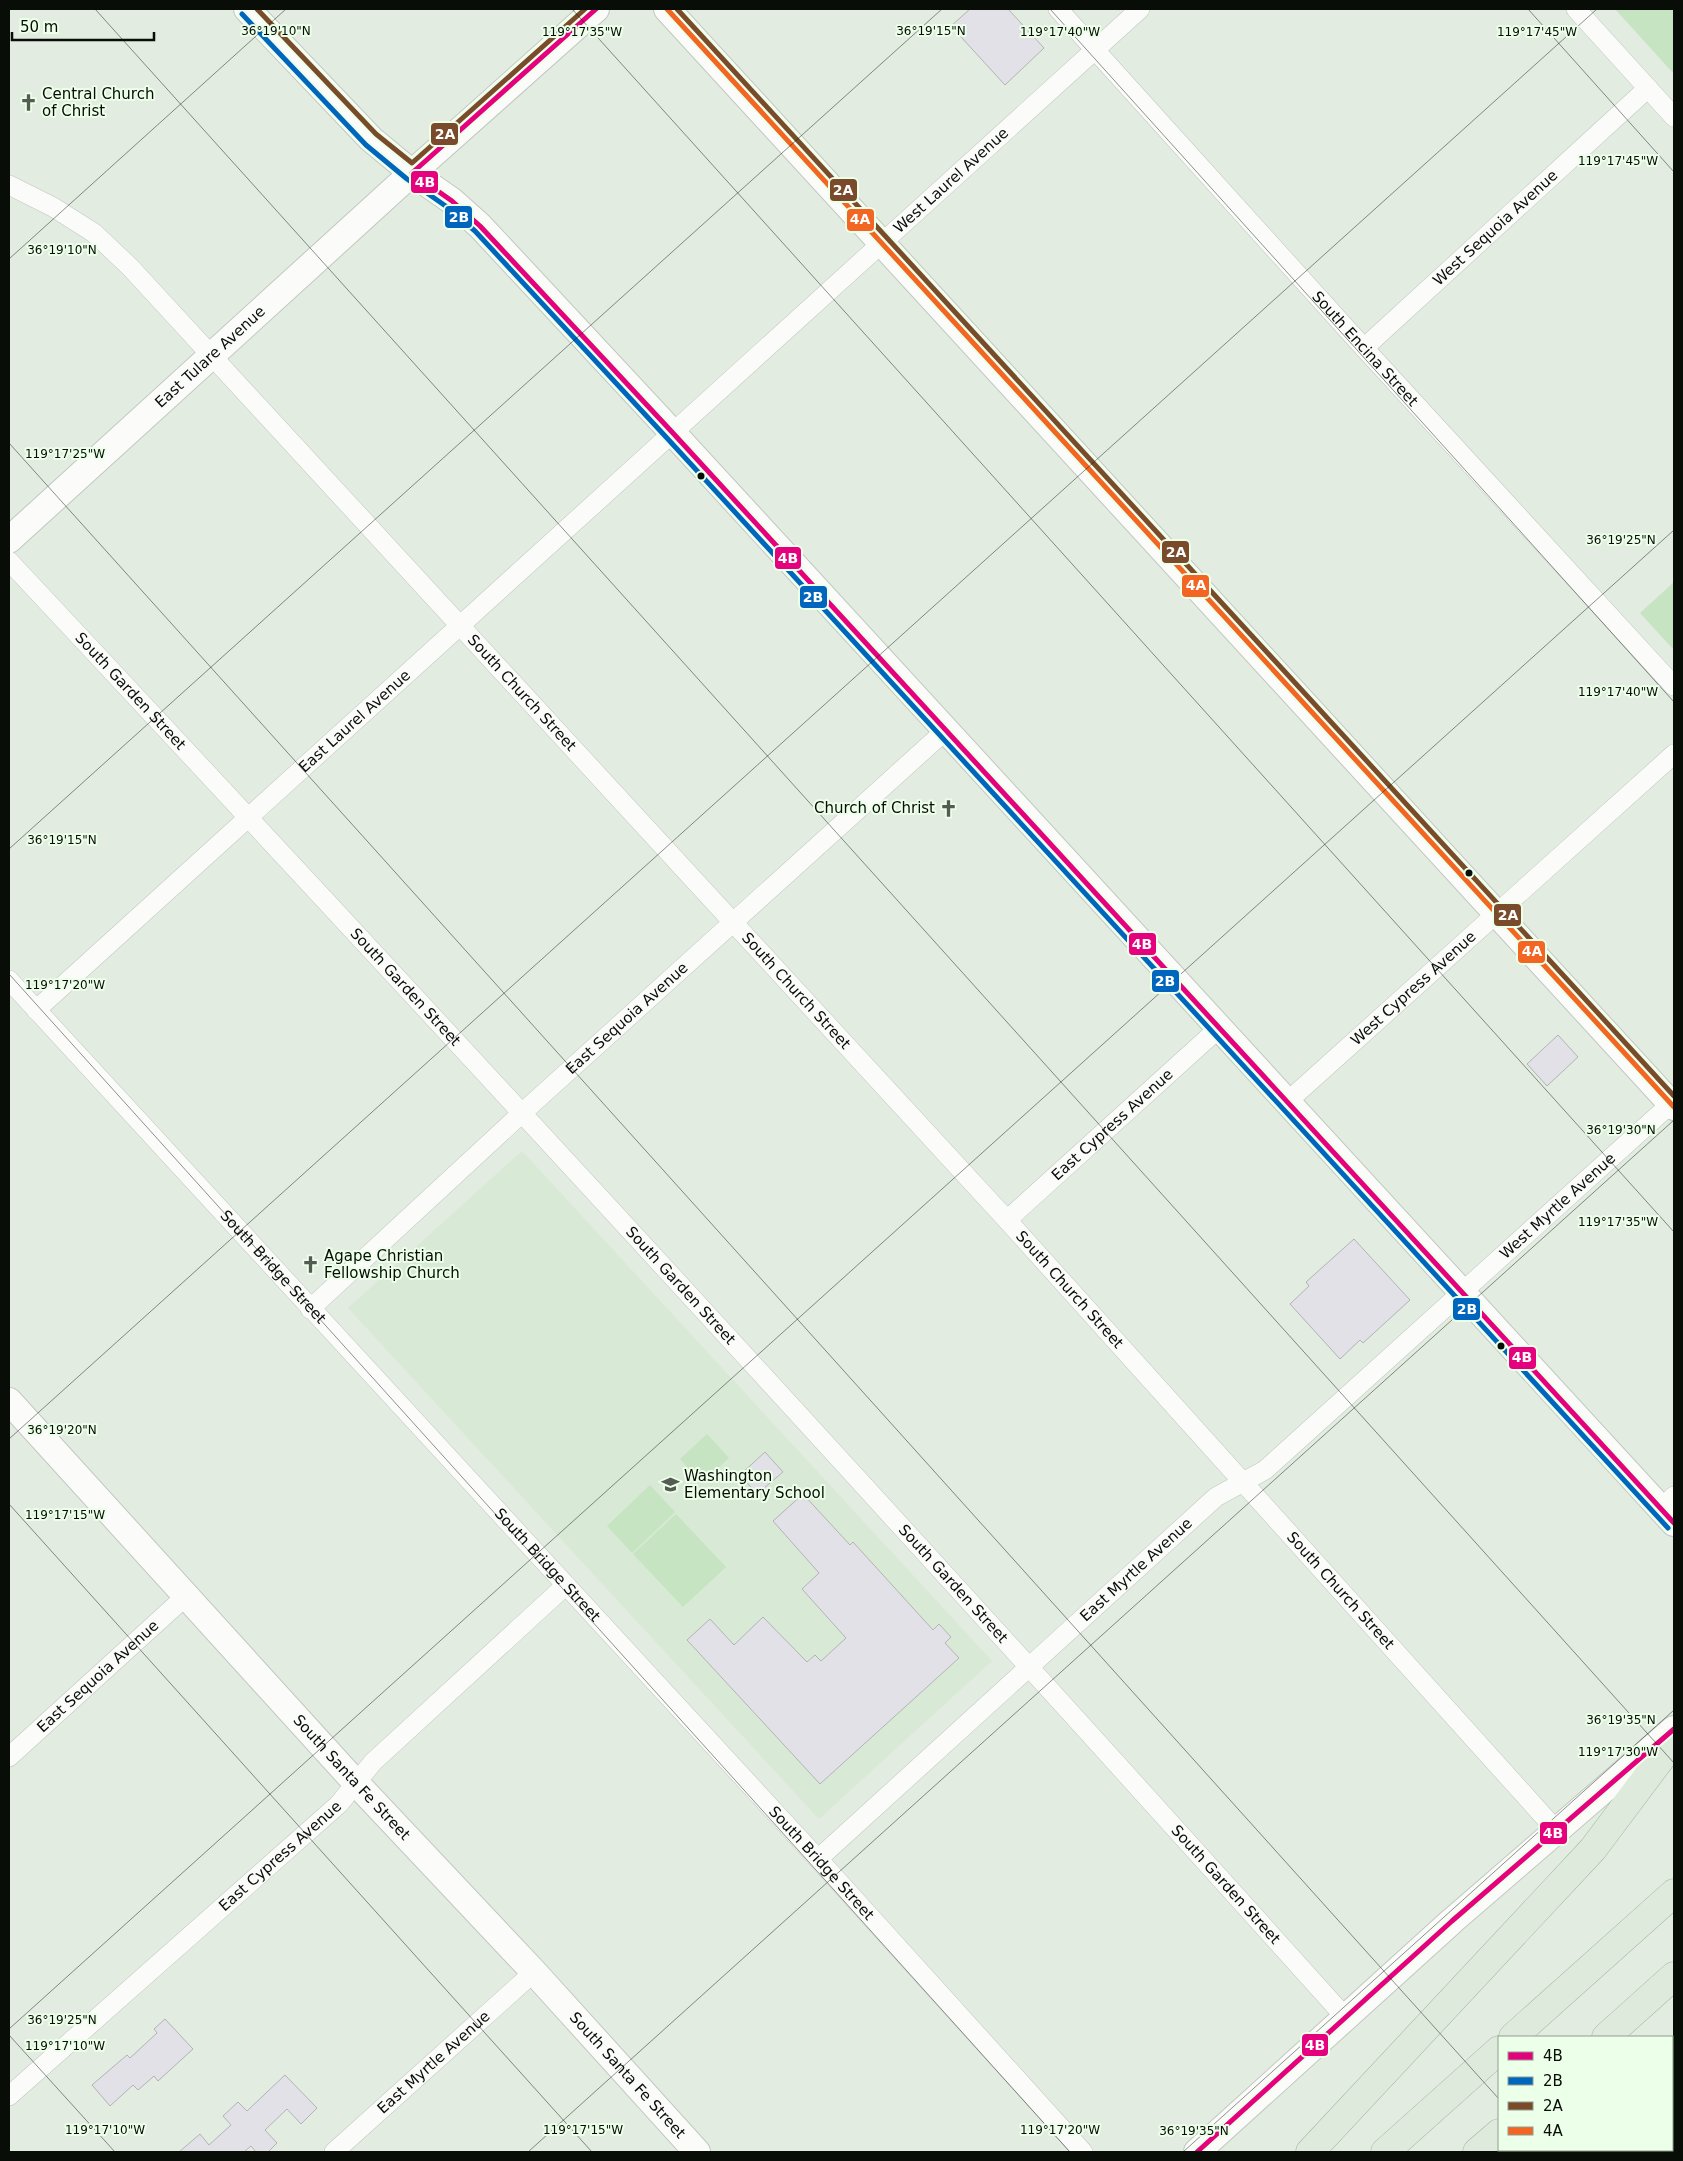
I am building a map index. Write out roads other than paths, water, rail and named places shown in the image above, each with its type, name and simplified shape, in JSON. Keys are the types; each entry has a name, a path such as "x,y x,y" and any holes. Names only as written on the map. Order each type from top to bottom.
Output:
{"highway":[{"path":"1310,2152 1592,1850 1674,1741"},
{"path":"1514,2036 1674,1893"},
{"path":"1607,2036 1674,1976"},
{"path":"1385,2152 1498,2051"},
{"path":"1477,2152 1498,2133"}],"street":[{"path":"247,9 371,139 412,173 452,201 480,226 672,432 1463,1294 1670,1509"},
{"name":"East Tulare Avenue","path":"9,540 412,173 596,9"},
{"path":"667,9 1673,1104"},
{"name":"South Encina Street","path":"1058,9 1364,348 1674,686"},
{"name":"West Laurel Avenue","path":"672,432 1140,9"},
{"path":"1576,9 1674,117"},
{"name":"West Sequoia Avenue","path":"1364,348 1648,88"},
{"name":"South Church Street","path":"9,185 53,207 94,233 130,267 1007,1220 1556,1830"},
{"name":"East Laurel Avenue","path":"36,1010 672,432"},
{"name":"South Garden Street","path":"9,560 522,1113 1030,1666 1345,2017"},
{"name":"East Sequoia Avenue","path":"310,1308 522,1113 946,730"},
{"name":"West Cypress Avenue","path":"1287,1102 1674,754"},
{"name":"South Bridge Street","path":"9,980 564,1586 818,1859 1083,2152"},
{"name":"East Cypress Avenue","path":"1007,1220 1219,1028"},
{"name":"West Myrtle Avenue","path":"1463,1294 1673,1104"},
{"name":"East Myrtle Avenue","path":"818,1859 1216,1497 1265,1470 1463,1294"},
{"name":"South Santa Fe Street","path":"9,1401 356,1783 534,1972 697,2152"},
{"name":"East Cypress Avenue","path":"9,2096 339,1804 373,1762 564,1586"},
{"name":"East Sequoia Avenue","path":"9,1757 186,1596"},
{"path":"1197,2152 1345,2017 1556,1830 1674,1729"},
{"name":"East Myrtle Avenue","path":"334,2152 534,1972"}],"place":[{"name":"Central Church of Christ","path":"28,103"},
{"name":"Church of Christ","path":"949,808"},
{"name":"Agape Christian Fellowship Church","path":"310,1265"},
{"name":"Washington Elementary School","path":"670,1485"}]}
